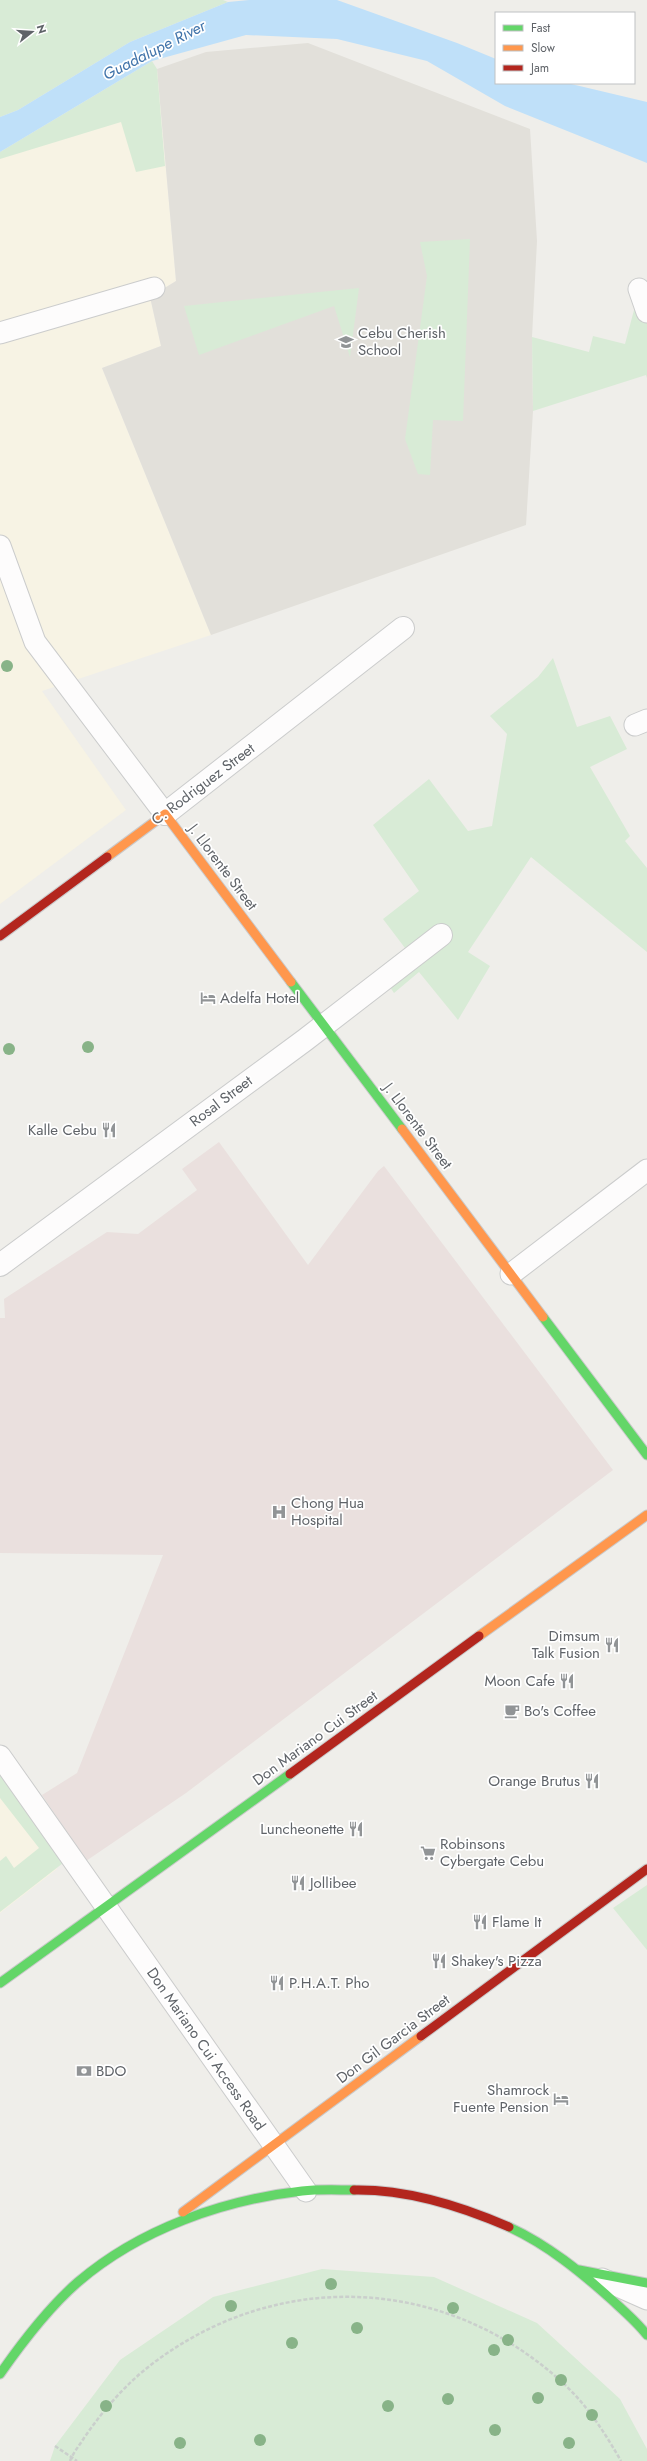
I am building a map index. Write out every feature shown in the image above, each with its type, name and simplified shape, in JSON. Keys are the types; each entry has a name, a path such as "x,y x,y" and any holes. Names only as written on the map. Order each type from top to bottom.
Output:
{"street":[{"name":"C. Rodriguez Street","path":"0,936 165,814 403,628"},
{"name":"J. Llorente Street","path":"165,814 647,1455"},
{"name":"Rosal Street","path":"0,1265 324,1025 441,935"},
{"name":"Don Mariano Cui Street","path":"0,1983 647,1515"},
{"name":"Don Gil Garcia Street","path":"155,2232 647,1869"},
{"path":"0,2374 23,2340 55,2304 91,2272 132,2244 155,2232 220,2205 333,2188 398,2193 463,2208 524,2234 580,2270 641,2327 647,2335"},
{"path":"580,2270 647,2283"},
{"path":"6,2346 23,2340"}],"lane":[{"path":"0,333 154,288"},
{"path":"639,289 647,312"},
{"path":"0,546 35,642 165,814"},
{"path":"511,1274 647,1170"},
{"name":"Don Mariano Cui Access Road","path":"0,1756 306,2191"},
{"path":"580,2270 647,2299"}],"path":[{"path":"70,2459 102,2412 142,2371 189,2338 248,2312 297,2300 354,2296 411,2303 467,2320 517,2348 563,2383 601,2427 622,2461"},
{"path":"56,2446 70,2459 77,2461"}],"shaded area":[{"name":"Cebu Cherish School","path":"308,43 530,129 537,241 532,337 533,411 526,525 211,635 102,368 161,346 150,297 176,281 157,69 206,52"},
{"path":"157,69 176,281 150,297 161,346 102,368 211,635 42,691 126,810 0,904 0,154"},
{"name":"Chong Hua Hospital","path":"219,1142 308,1265 378,1171 384,1166 613,1470 186,1793 86,1861 42,1795 77,1773 163,1555 0,1553 0,1318 5,1318 4,1299 107,1232 138,1234 197,1190 182,1169"},
{"path":"0,1793 57,1869 0,1913"}],"green space":[{"path":"0,0 223,0 228,2 130,42 18,110 0,117"},
{"path":"152,61 157,69 165,166 136,172 121,122 0,159 0,152"},
{"path":"470,239 463,421 433,420 430,475 418,474 405,439 427,276 420,242"},
{"path":"359,288 350,357 334,306 199,355 184,306"},
{"path":"647,303 647,378 646,375 533,411 532,337 589,352 593,336 625,344 634,310"},
{"path":"553,658 577,727 610,716 627,749 590,767 630,836 625,841 647,868 647,952 531,857 468,952 490,966 458,1020 419,972 394,993 378,969 405,948 383,919 419,891 373,825 429,779 468,831 492,826 507,734 490,716 538,677"},
{"path":"0,1768 67,1860 0,1912 0,1861 6,1856 14,1868 39,1848 0,1798"},
{"path":"647,1885 647,1950 613,1908"},
{"path":"322,2269 434,2277 537,2323 620,2399 647,2449 647,2461 50,2461 55,2446 120,2360 213,2297"}],"water":[{"name":"Guadalupe River","path":"249,0 337,0 457,43 495,59 495,84 571,84 647,102 647,163 505,106 427,61 337,39 246,35 152,61 0,152 0,117 18,110 130,42 228,2"}],"traffic: fast":[{"path":"291,982 402,1129"},
{"path":"543,1317 647,1455"},
{"path":"0,1983 290,1774"},
{"path":"0,2374 36,2325 67,2292 102,2263 155,2232 213,2210 272,2195 302,2191 354,2190"},
{"path":"509,2227 537,2242 576,2269 626,2312 647,2335"},
{"path":"579,2270 647,2283"}],"traffic: slow":[{"path":"107,857 165,814 291,982"},
{"path":"402,1129 543,1317"},
{"path":"479,1636 647,1515"},
{"path":"183,2212 421,2036"}],"traffic: jam":[{"path":"0,936 107,857"},
{"path":"290,1774 479,1636"},
{"path":"421,2036 647,1869"},
{"path":"354,2190 394,2192 433,2200 472,2212 509,2227"}],"place":[{"name":"Cebu Cherish School","path":"346,342"},
{"name":"Adelfa Hotel","path":"208,998"},
{"name":"Kalle Cebu","path":"109,1130"},
{"name":"Chong Hua Hospital","path":"279,1512"},
{"name":"Dimsum Talk Fusion","path":"612,1645"},
{"name":"Moon Cafe","path":"567,1681"},
{"name":"Bo's Coffee","path":"512,1711"},
{"name":"Orange Brutus","path":"592,1781"},
{"name":"Luncheonette","path":"356,1829"},
{"name":"Robinsons Cybergate Cebu","path":"428,1853"},
{"name":"Jollibee","path":"298,1883"},
{"name":"Flame It","path":"480,1922"},
{"name":"Shakey's Pizza","path":"439,1961"},
{"name":"P.H.A.T. Pho","path":"277,1983"},
{"name":"BDO","path":"84,2071"},
{"name":"Shamrock Fuente Pension","path":"561,2099"}]}
